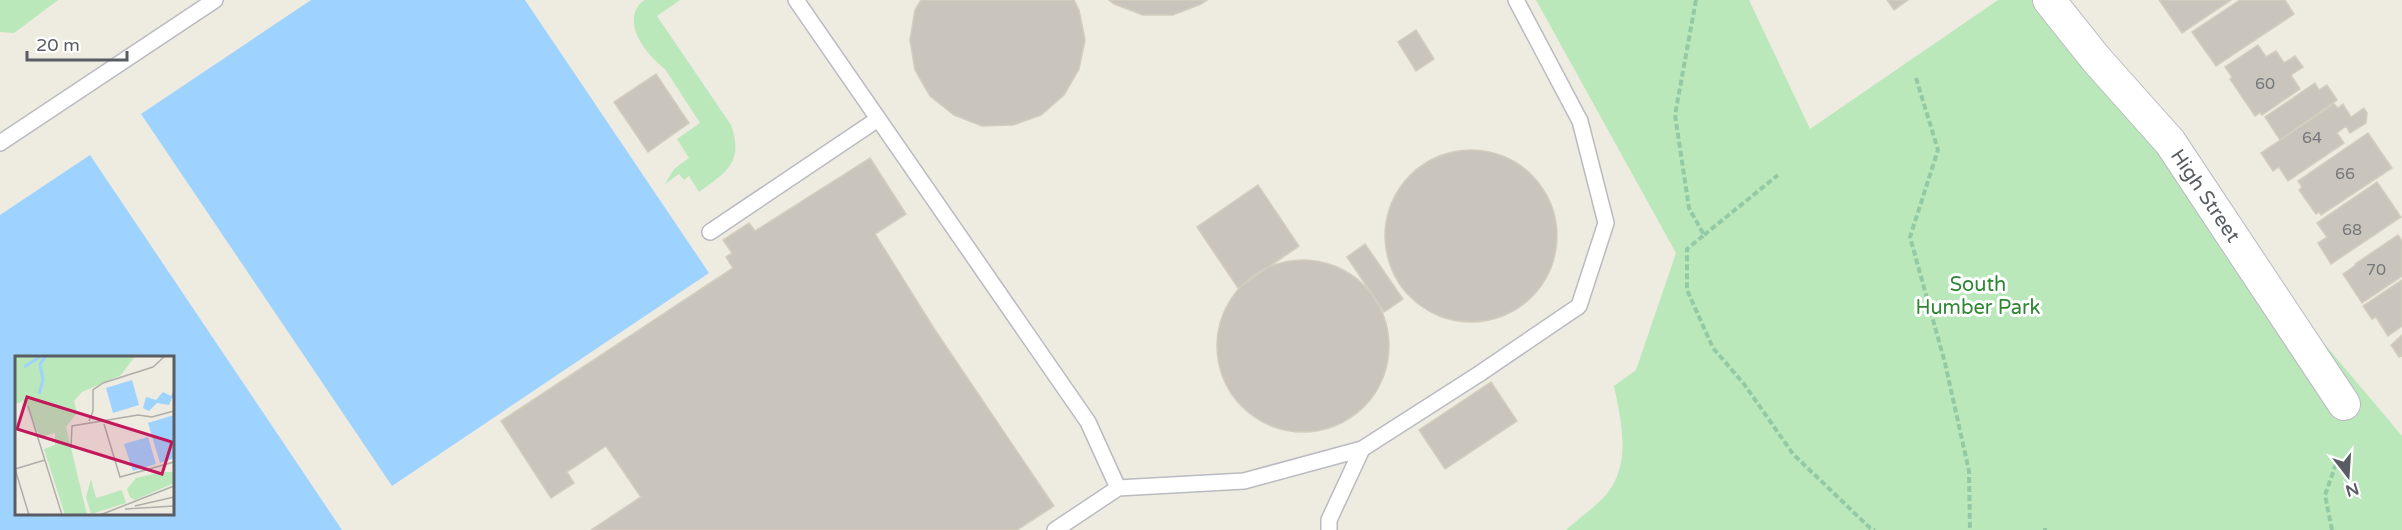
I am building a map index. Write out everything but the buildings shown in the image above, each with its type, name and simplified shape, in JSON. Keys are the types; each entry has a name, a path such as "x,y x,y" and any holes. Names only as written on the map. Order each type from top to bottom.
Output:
{"street":[{"name":"High Street","path":"2049,0 2096,59 2170,142 2344,404"}],"lane":[{"path":"0,143 215,0"},
{"path":"796,0 1088,422 1118,488"},
{"path":"1055,530 1118,488 1244,481 1362,449 1579,306 1606,223 1580,121 1516,0"},
{"path":"710,232 878,118"},
{"path":"1329,530 1329,520 1362,449"}],"path":[{"path":"1696,0 1675,115 1689,208 1704,235"},
{"path":"1916,78 1938,150 1910,237 1945,363 1969,471 1970,530"},
{"path":"1778,175 1687,249 1687,290 1713,348 1744,384 1792,454 1871,529"},
{"path":"2332,530 2325,495 2336,464"}],"green space":[{"path":"0,0 58,0 14,33 0,32"},
{"path":"644,0 680,0 657,16 731,125 735,138 734,157 730,165 725,172 699,192 689,176 684,180 679,174 665,184 674,169 689,158 677,139 700,123 665,69 650,55 638,36 634,27 634,17 637,8"},
{"name":"South Humber Park","path":"1536,0 1749,0 1810,129 1998,0 2034,0 2402,436 2402,530 1566,530 1601,500 1618,475 1622,431 1614,386 1636,370 1676,253"}],"water":[{"path":"311,0 525,0 709,273 392,486 141,114"},
{"path":"90,155 342,530 0,530 0,215"}]}
